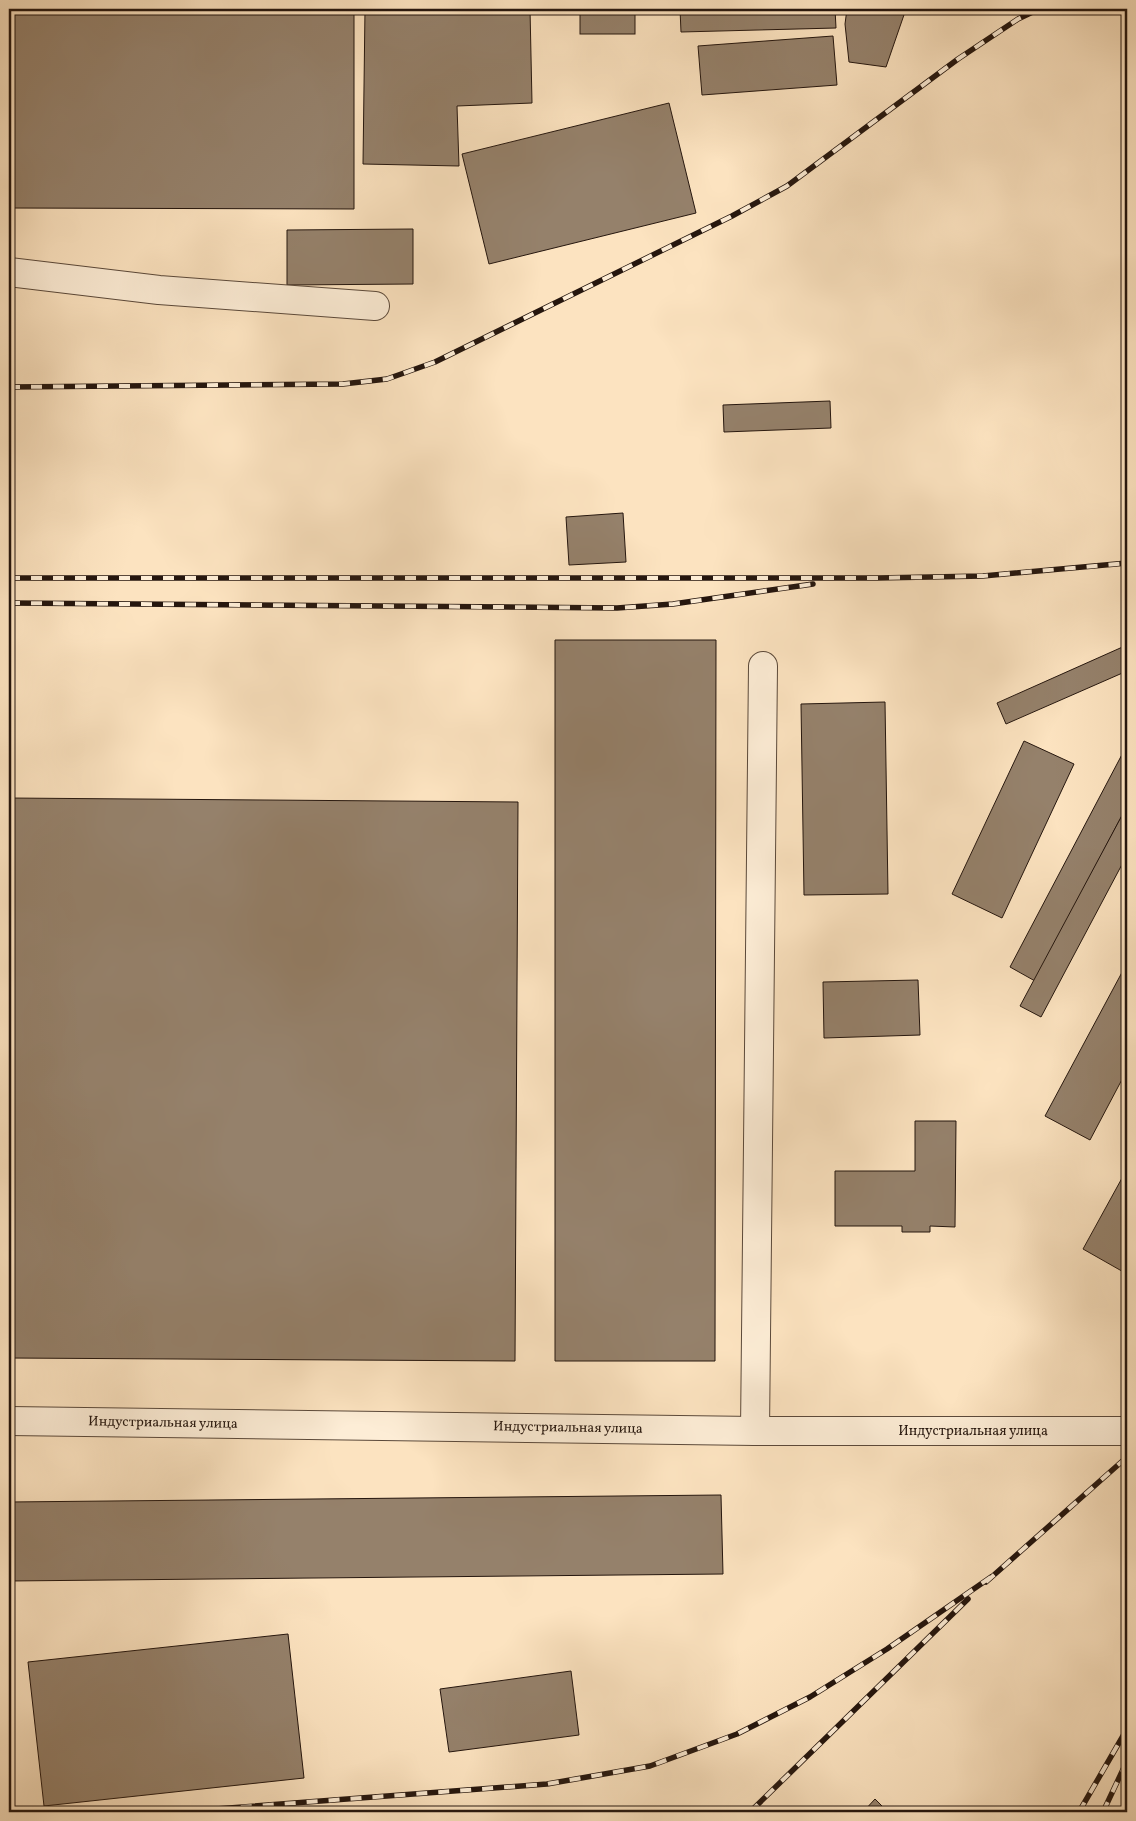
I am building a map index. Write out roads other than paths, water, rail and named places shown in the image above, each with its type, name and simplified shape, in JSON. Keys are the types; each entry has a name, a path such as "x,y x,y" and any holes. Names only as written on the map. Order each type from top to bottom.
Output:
{"street":[{"path":"9,272 159,290 375,306"},
{"path":"755,1431 763,666"},
{"name":"Индустриальная улица","path":"9,1421 755,1431 1127,1432"}],"railway":[{"path":"9,387 343,384 387,379 435,362 732,216 787,186 958,59 1018,19 1039,9"},
{"path":"9,578 877,578 983,576 1127,563"},
{"path":"9,603 617,608 673,604 813,584"},
{"path":"986,1582 1127,1457"},
{"path":"175,1812 547,1784 650,1766 737,1734 810,1697 887,1649 991,1577"},
{"path":"750,1812 968,1599"},
{"path":"1079,1812 1127,1729"},
{"path":"1103,1812 1127,1761"}]}
